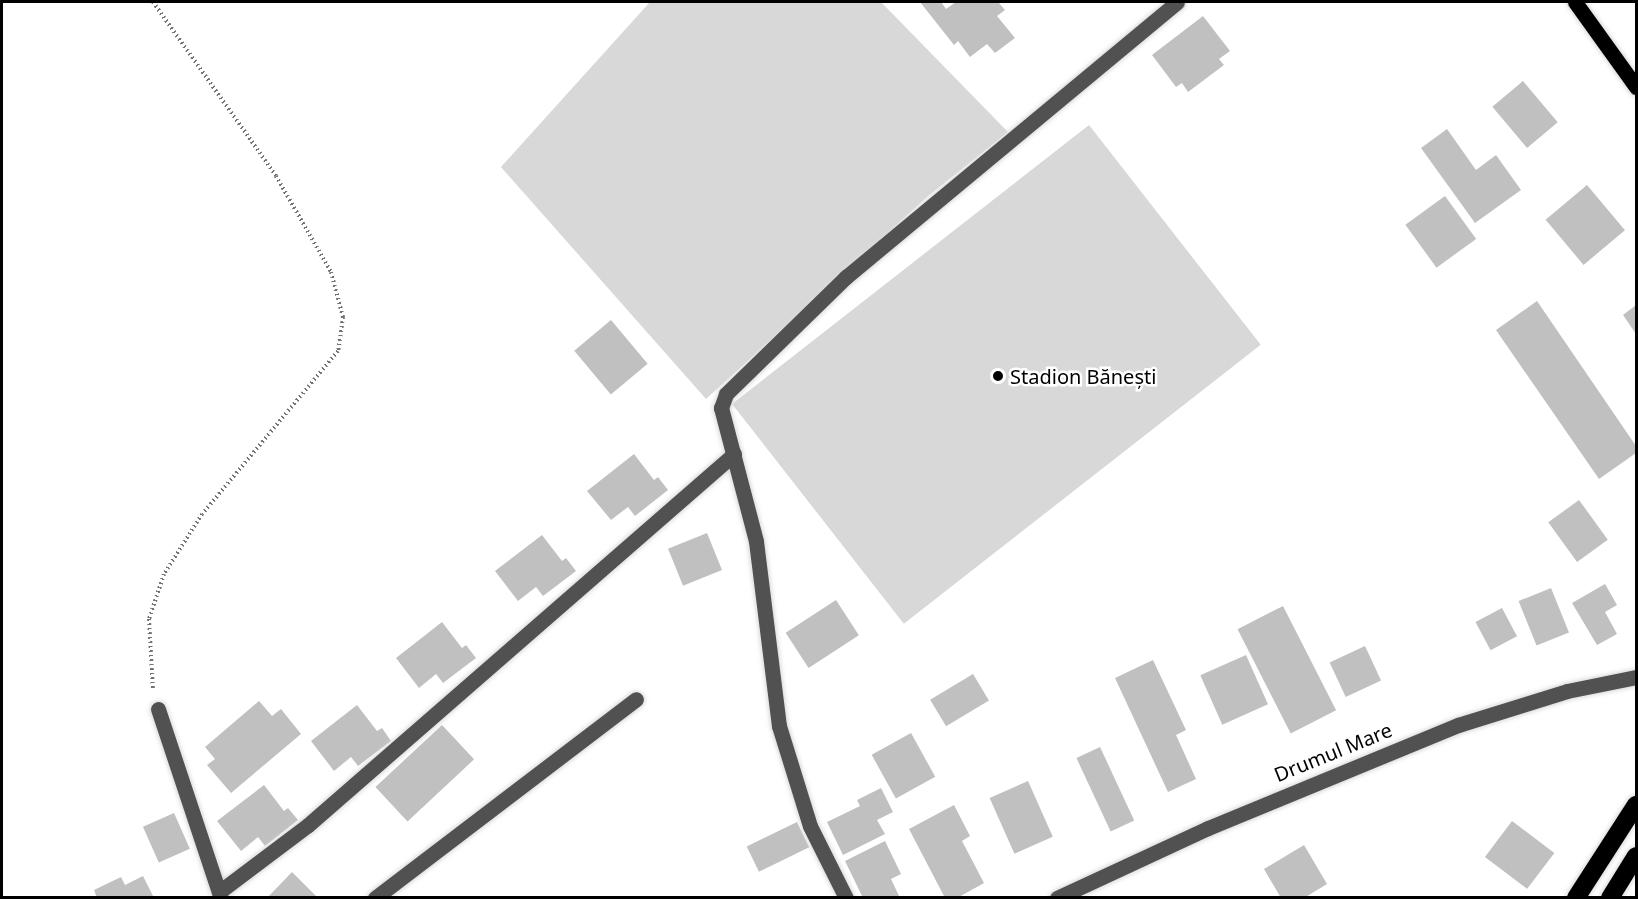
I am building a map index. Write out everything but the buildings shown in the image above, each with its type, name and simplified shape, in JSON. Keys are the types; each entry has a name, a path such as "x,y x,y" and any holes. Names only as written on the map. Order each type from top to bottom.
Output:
{"highway":[{"path":"1576,897 1636,805"},
{"path":"1610,897 1636,856"}],"main road":[{"path":"1575,2 1636,87"}],"street":[{"path":"846,897 810,826 779,726 756,541 721,408 733,384 846,277 1177,2"},
{"path":"158,709 220,895 308,825 734,454"},
{"name":"Drumul Mare","path":"1056,897 1291,792 1458,725 1567,691 1636,677"},
{"path":"375,897 636,699"}],"path":[{"path":"153,2 276,176 331,272 343,317 338,351 202,514 164,574 149,619 150,675 158,709"}],"shaded area":[{"path":"650,2 881,2 1008,132 927,197 706,399 501,167"},
{"name":"Stadion Bănești","path":"1089,125 1261,345 904,624 732,404"}],"place":[{"name":"Stadion Bănești","path":"998,376"}]}
